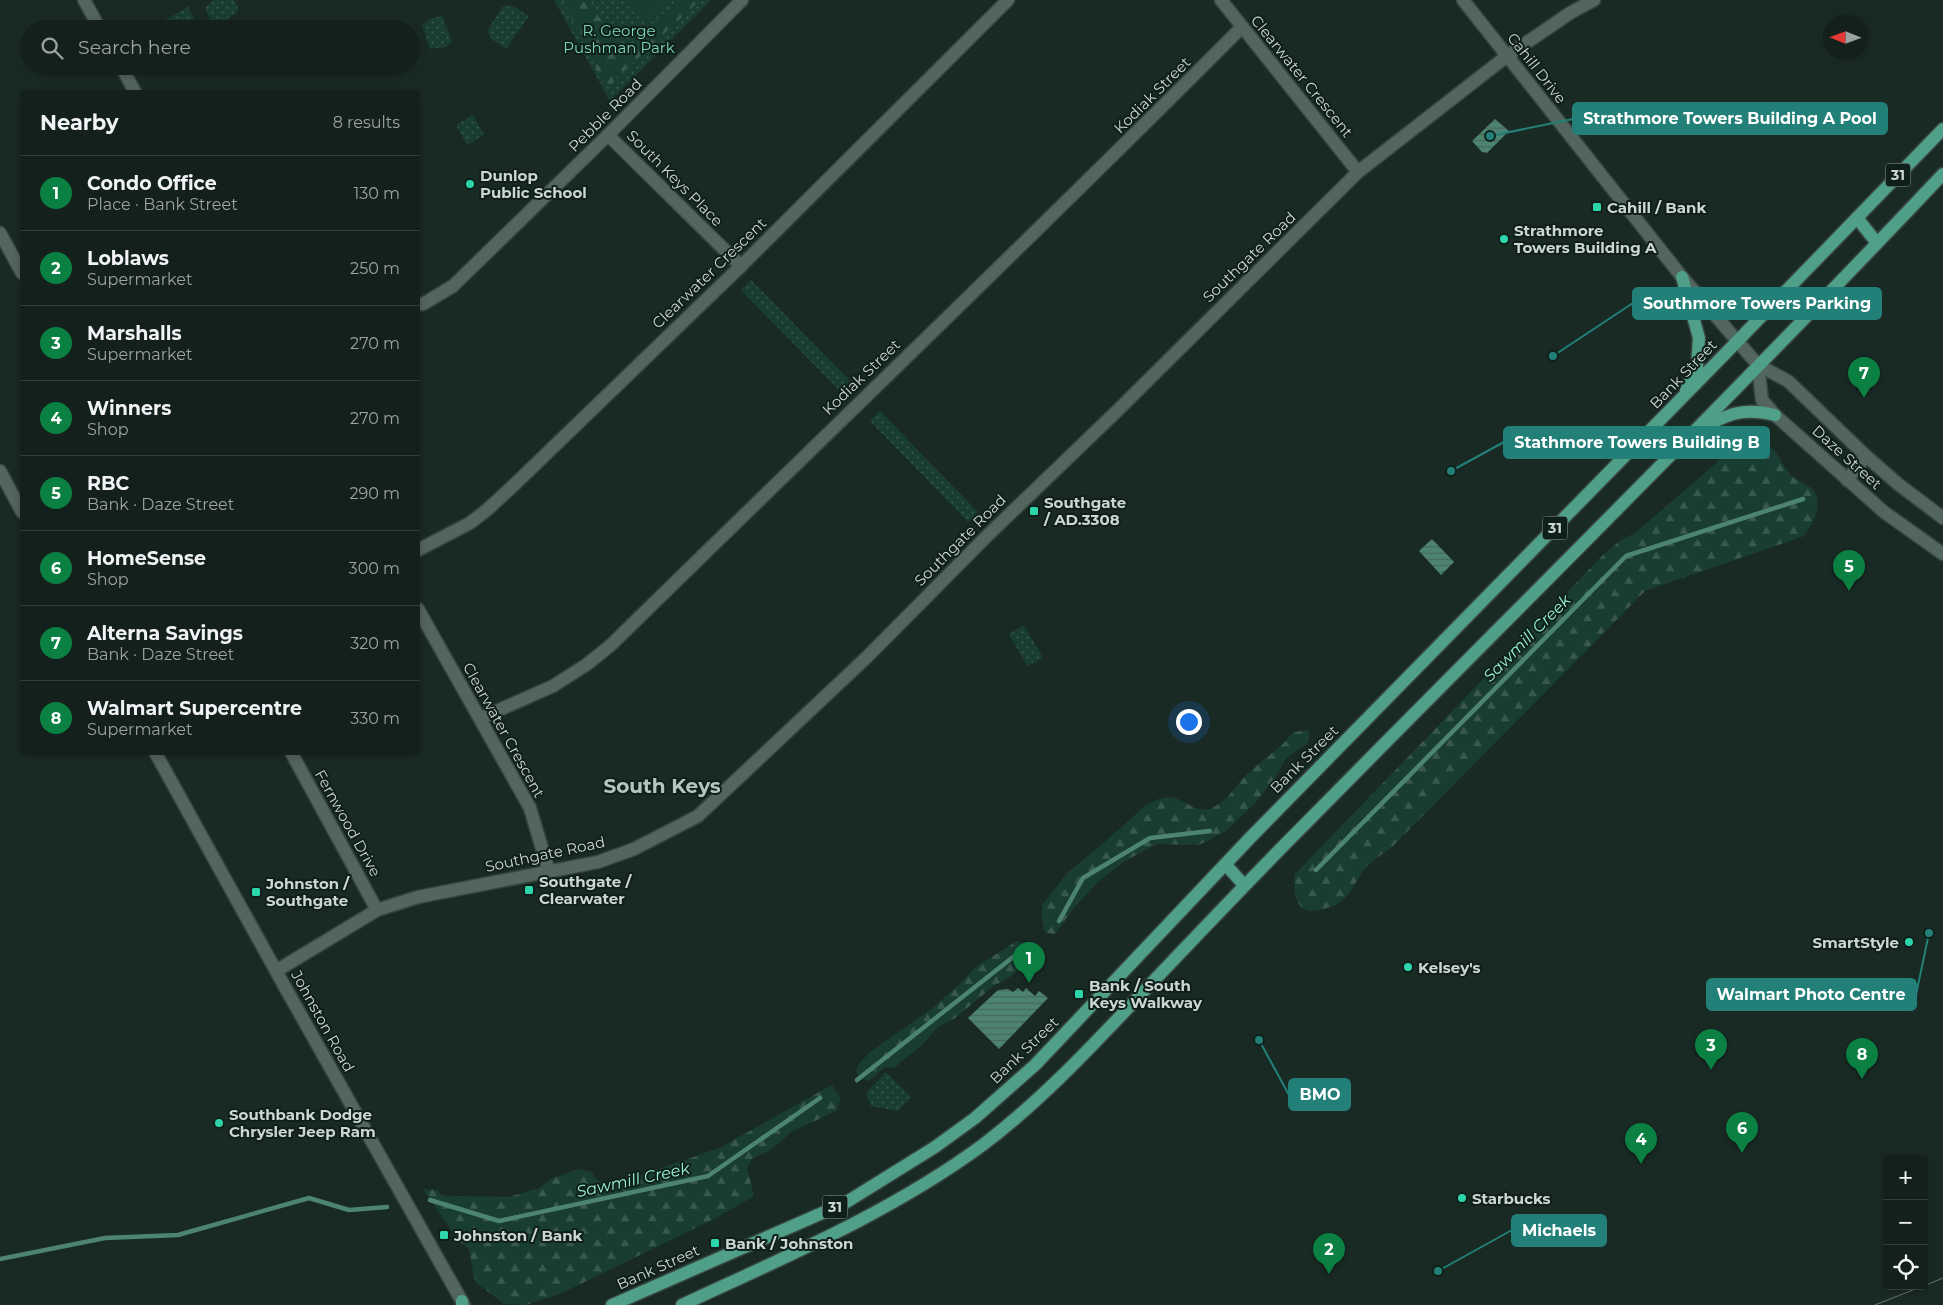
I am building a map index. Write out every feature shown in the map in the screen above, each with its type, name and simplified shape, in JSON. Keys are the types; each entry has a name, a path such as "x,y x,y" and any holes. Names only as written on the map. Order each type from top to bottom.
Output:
{"main road":[{"name":"Bank Street","path":"612,1305 845,1203 935,1147 975,1118 1035,1064 1250,838 1737,342 1943,129"},
{"name":"31","path":"682,1305 850,1226 948,1170 987,1142 1045,1092 1095,1044 1244,885 1758,365 1943,174"},
{"path":"1857,218 1877,243"},
{"path":"1681,399 1697,367 1699,338 1682,277"},
{"path":"1692,432 1736,413 1751,410 1775,415"},
{"path":"1226,865 1244,885"}],"street":[{"path":"84,0 95,20"},
{"name":"Pebble Road","path":"420,304 453,286 608,135 742,0"},
{"name":"Clearwater Crescent","path":"420,549 470,522 488,509 741,266 1008,0"},
{"name":"Clearwater Crescent","path":"1221,0 1358,172"},
{"name":"Cahill Drive","path":"1463,0 1682,277 1737,342"},
{"name":"Southgate Road","path":"276,971 377,910 418,897 598,862 634,849 698,816 867,656 1358,172 1507,56 1570,13 1594,0"},
{"name":"Kodiak Street","path":"481,718 553,686 586,665 611,645 851,409 1136,134 1242,27"},
{"path":"126,75 134,90"},
{"name":"South Keys Place","path":"608,135 741,266"},
{"path":"0,233 20,269"},
{"name":"Daze Street","path":"1737,342 1758,365 1788,382 1866,456 1898,484 1943,518"},
{"name":"Daze Street","path":"1758,365 1762,400 1775,415 1884,512 1943,554"},
{"path":"1847,480 1866,456"},
{"path":"0,471 20,508"},
{"name":"Clearwater Crescent","path":"420,612 530,808 549,872"},
{"name":"Johnston Road","path":"157,755 461,1304"},
{"name":"Fernwood Drive","path":"293,755 377,910"}],"green space":[{"path":"214,0 234,0 238,7 237,13 226,20 210,20 205,8"},
{"name":"R. George Pushman Park","path":"554,0 711,0 610,101"},
{"path":"586,0 625,51 677,0 700,0 605,89 564,1"},
{"path":"628,0 667,0 646,20"},
{"path":"511,5 529,16 506,49 490,38 488,30 502,7"},
{"path":"188,7 194,20 165,20"},
{"path":"442,16 452,41 446,47 430,49 422,25 432,18"},
{"path":"473,115 484,135 467,145 456,125"},
{"path":"751,280 850,381 840,391 741,290"},
{"path":"880,411 978,512 968,522 870,421"},
{"path":"1746,442 1765,444 1770,447 1790,474 1813,490 1818,501 1816,514 1804,536 1645,591 1391,848 1366,867 1342,901 1332,907 1314,911 1302,907 1296,897 1295,874 1604,554 1621,540 1635,533 1736,446"},
{"path":"1024,625 1043,658 1027,666 1009,634"},
{"path":"1309,730 1307,744 1286,758 1277,775 1254,804 1226,831 1199,845 1157,844 1125,861 1099,881 1076,905 1055,934 1046,933 1042,919 1043,904 1067,873 1146,805 1168,797 1176,798 1197,809 1211,809 1225,800 1247,774 1285,742 1290,735 1294,732"},
{"path":"1017,941 1022,943 1030,959 1010,977 994,986 955,1018 938,1027 923,1044 894,1068 885,1067 869,1081 860,1079 856,1071 859,1064 869,1053 935,1006 962,982 974,968"},
{"path":"886,1072 911,1097 898,1111 871,1106 866,1093"},
{"path":"832,1085 841,1099 836,1111 793,1131 769,1151 752,1159 747,1168 754,1196 716,1218 562,1293 526,1305 504,1304 478,1284 474,1278 469,1249 458,1240 423,1189 437,1190 442,1195 448,1196 509,1197 539,1188 551,1179 578,1169 592,1172 595,1178 607,1187 719,1148"}],"shaded area":[{"path":"1495,119 1509,131 1487,153 1482,152 1472,141"},
{"path":"1432,539 1454,562 1441,575 1419,551"},
{"path":"1018,988 1023,992 1026,988 1035,996 1039,991 1048,998 999,1049 968,1018 998,990 1008,989 1013,992"}],"waterway":[{"name":"Sawmill Creek","path":"1316,870 1626,556 1803,499"},
{"name":"Sawmill Creek","path":"1059,921 1083,878 1150,838 1210,831"},
{"name":"Sawmill Creek","path":"857,1080 1027,946"},
{"name":"Sawmill Creek","path":"430,1200 499,1221 708,1176 820,1098"},
{"name":"Sawmill Creek","path":"0,1259 105,1238 178,1235 309,1198 349,1210 387,1207"}],"tram line":[{"path":"1928,1284 1943,1278"},
{"path":"1875,1305 1913,1290"}],"place":[{"name":"Strathmore Towers Building A Pool","path":"1490,136"},
{"name":"Dunlop Public School","path":"470,184"},
{"name":"Cahill / Bank","path":"1597,207"},
{"name":"Strathmore Towers Building A","path":"1504,239"},
{"name":"Southmore Towers Parking","path":"1553,356"},
{"name":"Alterna Savings","path":"1864,398"},
{"name":"Stathmore Towers Building B","path":"1451,471"},
{"name":"Southgate / AD.3308","path":"1034,511"},
{"name":"RBC","path":"1849,591"},
{"name":"Southgate / Clearwater","path":"529,890"},
{"name":"Johnston / Southgate","path":"256,892"},
{"name":"Walmart Photo Centre","path":"1929,933"},
{"name":"SmartStyle","path":"1909,942"},
{"name":"Kelsey's","path":"1408,967"},
{"name":"Condo Office","path":"1029,983"},
{"name":"Bank / South Keys Walkway","path":"1079,994"},
{"name":"BMO","path":"1259,1040"},
{"name":"Marshalls","path":"1711,1070"},
{"name":"Walmart Supercentre","path":"1862,1079"},
{"name":"Southbank Dodge Chrysler Jeep Ram","path":"219,1123"},
{"name":"HomeSense","path":"1742,1153"},
{"name":"Winners","path":"1641,1164"},
{"name":"Starbucks","path":"1462,1198"},
{"name":"Johnston / Bank","path":"444,1235"},
{"name":"Bank / Johnston","path":"715,1243"},
{"name":"Michaels","path":"1438,1271"},
{"name":"Loblaws","path":"1329,1274"}],"district":[{"name":"South Keys","path":"662,786"}]}
